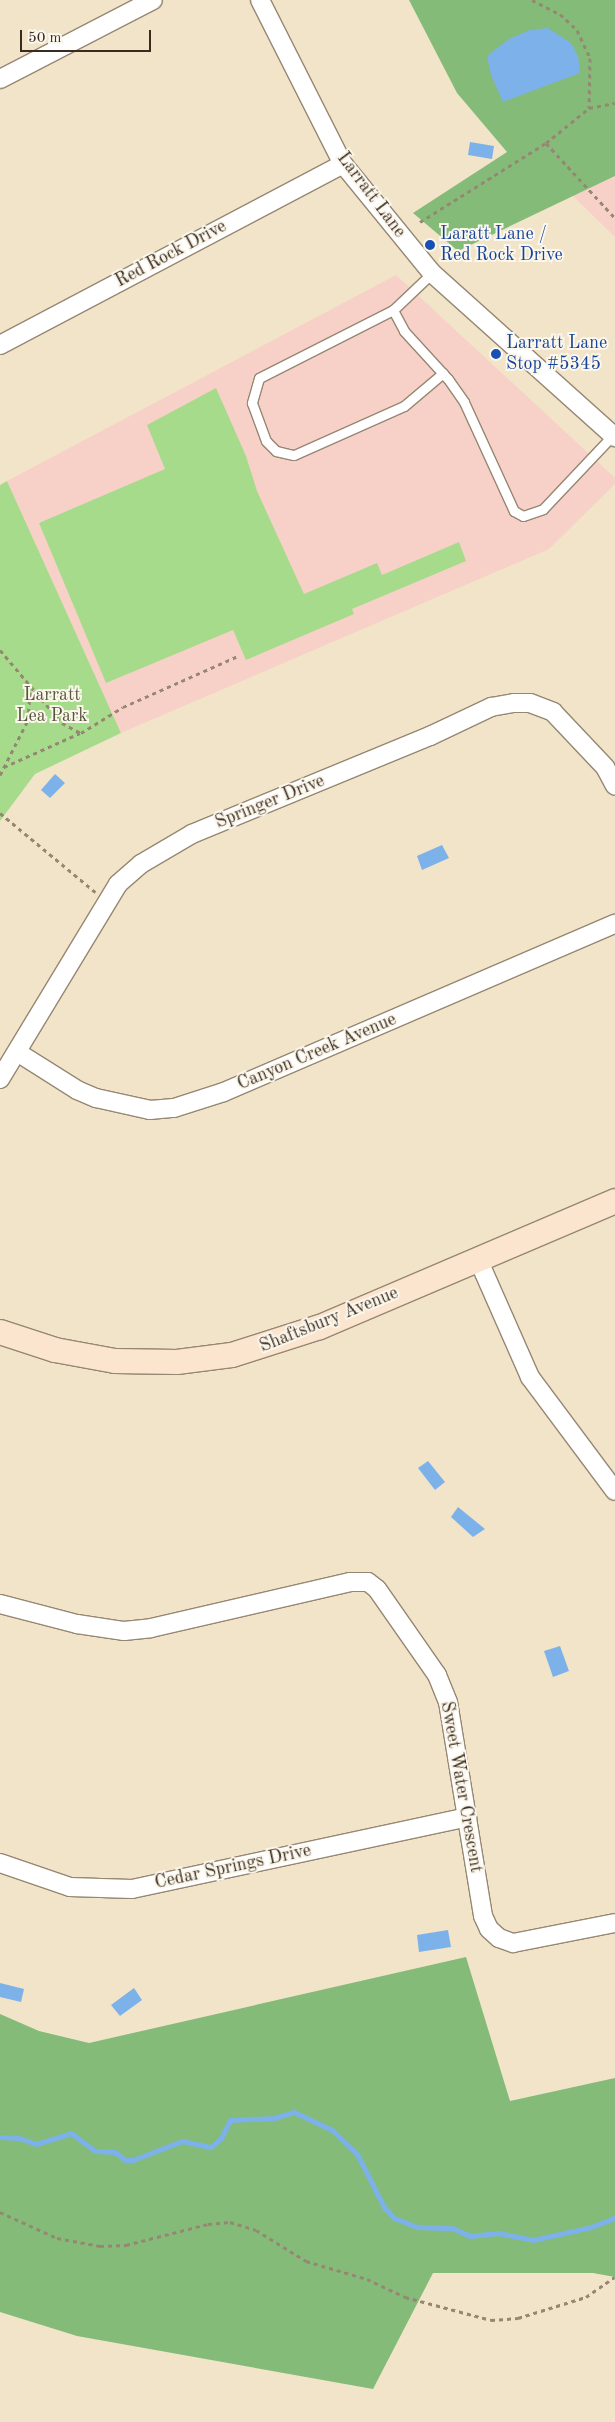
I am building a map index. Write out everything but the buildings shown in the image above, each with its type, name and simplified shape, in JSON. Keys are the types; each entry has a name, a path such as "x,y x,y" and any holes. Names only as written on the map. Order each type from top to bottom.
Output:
{"street":[{"path":"0,79 153,0"},
{"name":"Larratt Lane","path":"260,0 343,164 432,273 614,436"},
{"name":"Red Rock Drive","path":"0,345 343,164"},
{"name":"Springer Drive","path":"0,1079 118,884 141,864 192,834 430,736 491,707 530,703 553,712 606,767 615,786"},
{"name":"Canyon Creek Avenue","path":"17,1052 77,1090 96,1098 150,1110 174,1108 224,1092 615,924"},
{"name":"Shaftsbury Avenue","path":"0,1332 55,1350 115,1361 163,1363 214,1358 252,1350 295,1337 615,1201"},
{"path":"478,1259 530,1377 615,1491"},
{"name":"Sweet Water Crescent","path":"0,1604 77,1624 124,1631 160,1626 350,1582 368,1582 378,1589 437,1675 454,1727 483,1916 499,1938 513,1943 615,1923"},
{"name":"Cedar Springs Drive","path":"0,1863 70,1887 132,1889 467,1817"}],"lane":[{"path":"432,273 393,310 259,378 252,403 266,441 276,451 294,455 404,406 443,373"},
{"path":"393,310 404,331 443,373 464,402 514,511 523,516 543,509 614,436"}],"path":[{"path":"532,0 560,14 578,30 590,58 589,108"},
{"path":"420,222 546,143 589,108 615,103"},
{"path":"546,143 615,218"},
{"path":"0,650 30,689 62,723 81,733"},
{"path":"4,767 81,733 123,707 238,656"},
{"path":"0,775 28,720 30,689"},
{"path":"0,815 107,901"},
{"path":"0,2212 57,2238 100,2246 126,2245 208,2224 230,2222 256,2230 306,2261 368,2279 405,2297 491,2320 518,2318 586,2296 615,2276"}],"shaded area":[{"path":"615,176 615,237 573,196"},
{"path":"396,275 615,478 615,484 549,549 121,733 7,481"}],"green space":[{"path":"409,0 615,0 615,176 458,251 413,213 507,152 457,93"},
{"path":"216,388 246,456 257,491 304,594 377,563 382,575 459,542 466,561 352,609 354,614 246,660 233,630 106,683 39,523 165,469 147,425"},
{"name":"Larratt Lea Park","path":"7,481 121,733 35,774 0,821 0,485"},
{"path":"466,1957 510,2101 615,2078 615,2277 593,2273 433,2273 373,2389 77,2336 0,2312 0,2014 39,2031 89,2043"}],"water":[{"path":"548,28 571,43 578,56 580,73 503,102 491,75 487,56 509,39 530,30"},
{"path":"470,142 494,146 492,159 468,155"},
{"path":"55,774 65,783 50,798 41,790"},
{"path":"442,845 449,858 422,870 417,856"},
{"path":"428,1461 445,1482 435,1490 418,1468"},
{"path":"458,1507 485,1529 473,1537 451,1517"},
{"path":"560,1646 569,1671 553,1677 544,1651"},
{"path":"448,1930 451,1947 419,1952 417,1935"},
{"path":"0,1983 24,1989 21,2002 0,1997"},
{"path":"134,1988 142,2000 120,2016 111,2005"}],"waterway":[{"path":"0,2137 19,2138 36,2144 71,2133 95,2151 115,2152 125,2160 133,2160 182,2141 211,2147 221,2138 230,2120 274,2118 294,2112 332,2130 357,2154 384,2207 394,2218 418,2227 452,2228 470,2236 498,2233 533,2240 591,2227 615,2218"}],"place":[{"name":"Laratt Lane / Red Rock Drive","path":"430,245"},
{"name":"Larratt Lane Stop #5345","path":"496,354"}]}
